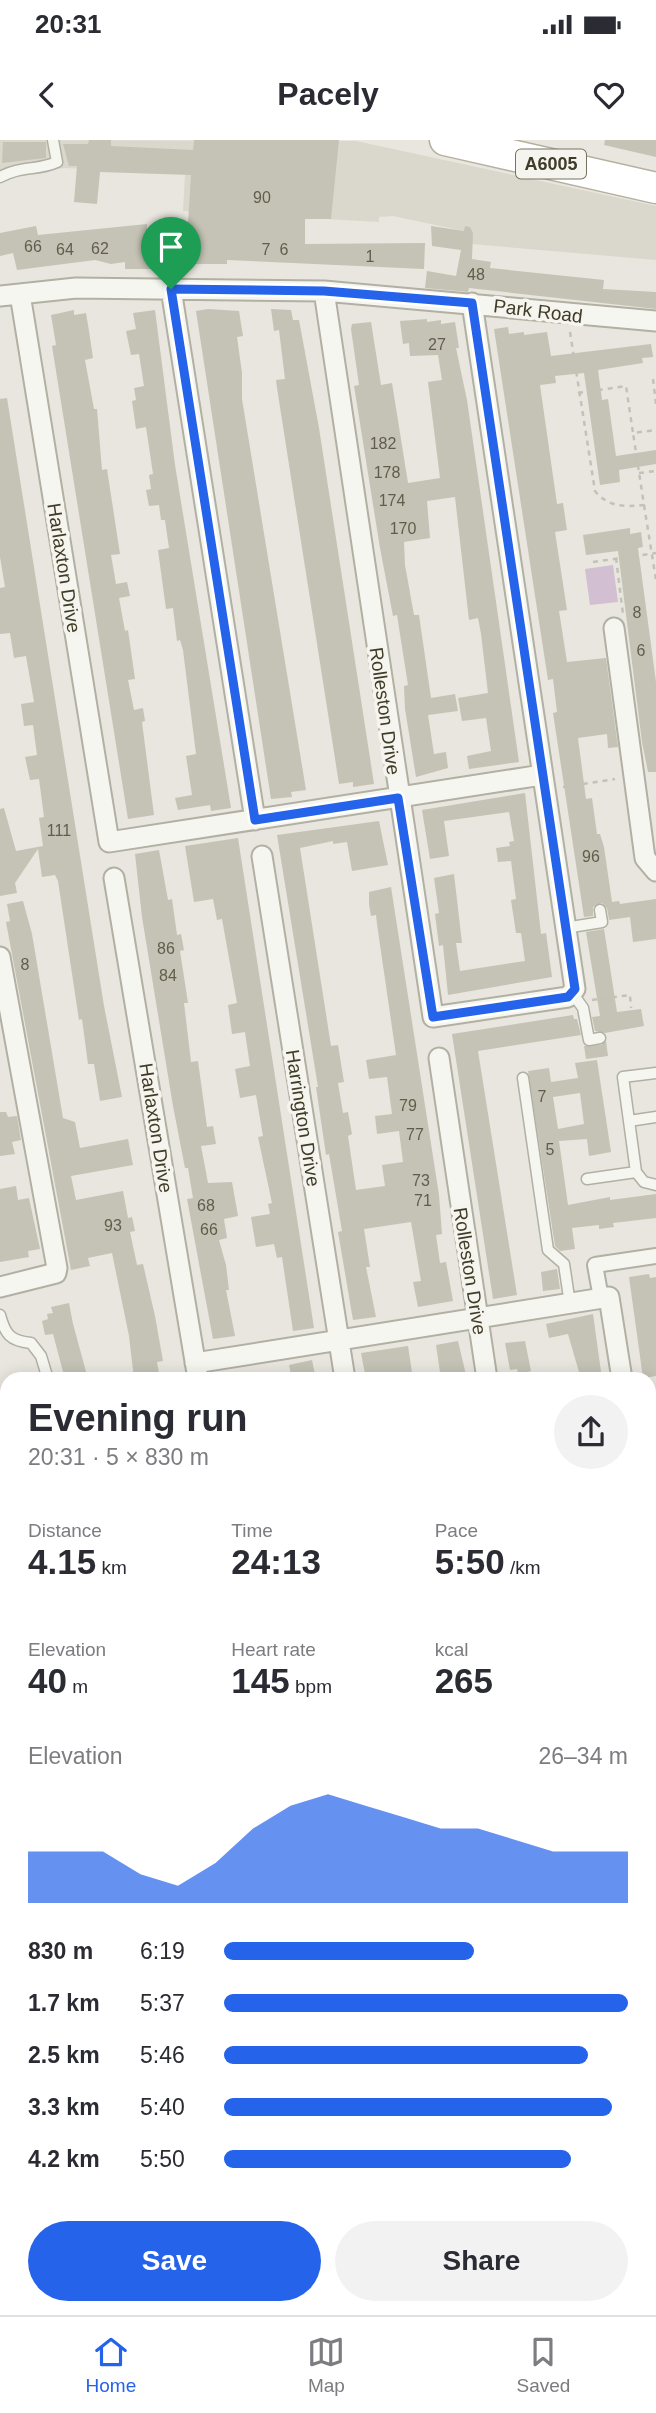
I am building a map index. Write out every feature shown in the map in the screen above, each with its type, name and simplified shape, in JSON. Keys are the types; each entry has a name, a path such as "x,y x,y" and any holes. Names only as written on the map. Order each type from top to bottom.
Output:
{"main road":[{"name":"A6005","path":"445,140 530,149 656,188"}],"street":[{"name":"Park Road","path":"0,296 76,288 324,291 656,321"},
{"path":"171,289 255,820 398,798 543,783"},
{"name":"Rolleston Drive","path":"324,291 433,1017 573,994"},
{"name":"Harlaxton Drive","path":"20,294 109,842 255,820"},
{"path":"472,303 575,989 573,994"},
{"path":"614,628 645,858 656,871"},
{"name":"Harrington Drive","path":"262,856 344,1372"},
{"name":"Harlaxton Drive","path":"114,878 196,1371"},
{"path":"0,957 57,1271 0,1287"},
{"name":"Rolleston Drive","path":"439,1058 486,1372"},
{"path":"621,1372 595,1265 656,1256"},
{"path":"196,1371 338,1340 605,1298"}],"lane":[{"path":"0,177 17,167 48,167 57,163 53,140"},
{"path":"565,928 602,922 600,910"},
{"path":"573,994 583,1007 589,1040 600,1038"},
{"path":"656,1073 623,1077 636,1172 644,1182 656,1185"},
{"path":"523,1078 548,1250 564,1264 570,1304"},
{"path":"629,1121 656,1117"},
{"path":"587,1179 636,1172"},
{"path":"0,1315 5,1333 16,1342 31,1343 37,1349 46,1372"}],"path":[{"path":"567,315 595,491 613,505 644,505"},
{"path":"653,379 656,404"},
{"path":"578,393 626,386 654,553 656,580"},
{"path":"633,433 656,430"},
{"path":"639,473 656,471"},
{"path":"593,562 654,553"},
{"path":"614,628 625,626 616,558"},
{"path":"543,783 618,779"},
{"path":"593,1000 629,995 631,1008"},
{"path":"610,997 612,1010"}],"shaded area":[{"path":"0,140 356,141 656,206 656,260 471,244 473,233 393,216 379,217 379,222 183,211 185,174 66,168 33,170 0,177"},
{"path":"613,565 618,602 590,605 585,569"}],"building":[{"path":"89,140 111,140 111,146 193,150 194,140 339,140 331,219 305,219 305,244 425,243 424,269 227,260 227,264 183,264 183,269 125,269 125,262 111,264 95,260 17,270 13,253 0,256 0,233 36,226 38,235 147,224 147,240 187,240 191,175 100,172 97,204 74,202 77,166 69,166 63,144 88,144"},
{"path":"605,140 656,140 656,157 604,145"},
{"path":"3,142 46,142 46,158 2,163"},
{"path":"431,226 464,231 465,226 470,227 473,233 472,259 491,262 490,268 604,280 603,289 656,292 656,309 469,288 468,292 425,288 427,271 456,276 461,250 432,246"},
{"path":"271,309 291,310 293,320 299,320 319,428 374,784 353,787 353,782 339,784 277,388 276,380 285,379 279,330 274,331"},
{"path":"74,310 74,315 86,313 93,358 85,360 94,409 97,409 102,470 107,469 120,554 111,555 116,584 127,582 130,596 119,598 125,631 128,630 135,679 128,680 134,710 143,708 145,721 142,722 154,815 128,819 52,346 56,345 51,315"},
{"path":"155,310 175,465 231,808 211,811 210,805 178,810 175,798 192,795 186,756 196,754 183,650 180,640 177,641 173,608 166,609 158,550 169,548 165,520 161,520 159,505 149,506 146,490 151,489 149,475 153,474 146,427 136,429 132,401 136,400 134,388 144,386 139,354 131,355 126,331 136,329 133,313"},
{"path":"196,311 239,311 243,336 237,337 242,399 306,790 291,792 292,797 271,799"},
{"path":"427,319 427,322 441,320 441,324 455,322 459,348 456,348 467,400 519,762 469,769 467,756 491,751 486,718 462,721 458,698 488,693 481,634 478,618 469,620 455,497 427,501 430,538 404,542 405,565 414,615 419,615 431,698 455,694 458,711 428,715 434,754 446,752 448,768 416,777 405,709 404,686 408,685 397,615 393,616 380,548 354,386 359,385 351,329 352,324 371,322 381,385 392,383 408,483 440,478 428,382 442,380 438,355 410,356 409,343 403,344 400,321"},
{"path":"508,327 509,334 547,332 551,356 651,344 653,357 642,358 643,363 598,370 602,400 608,399 616,456 656,450 656,464 619,470 620,482 600,485 584,373 555,376 556,383 540,385 557,504 563,503 567,530 555,532 567,610 559,611 567,662 606,658 618,747 608,748 607,734 578,738 586,799 592,798 597,834 600,834 604,847 612,902 619,901 620,904 656,899 656,939 633,942 630,917 609,920 607,908 602,903 593,907 593,916 584,917 553,713 557,712 553,679 548,680 494,329"},
{"path":"7,398 104,1006 122,1097 100,1101 94,1064 88,1064 82,1019 79,1020 58,881 55,875 42,877 38,849 15,883 17,893 0,896 0,809 4,808 16,851 43,846 39,818 44,817 39,779 30,780 25,757 37,755 33,725 24,726 21,704 34,702 26,656 14,658 10,633 0,634 0,588 5,587 0,557 0,399"},
{"path":"630,528 630,534 641,532 643,547 638,548 656,682 656,772 648,772 642,742 618,551 586,555 583,535"},
{"path":"525,793 541,934 546,933 552,977 448,995 443,945 439,946 435,914 439,913 434,878 454,874 462,943 456,943 460,971 525,961 521,933 516,933 511,900 516,899 511,861 498,862 496,848 510,846 509,842 514,841 509,812 444,821 449,856 430,859 422,810"},
{"path":"379,821 388,865 352,871 347,842 333,844 333,841 300,848 331,1046 338,1045 344,1082 338,1083 343,1113 348,1112 352,1134 348,1136 356,1190 385,1186 382,1165 403,1162 399,1131 377,1134 375,1116 392,1114 387,1077 369,1079 366,1060 396,1055 376,915 371,916 369,904 369,892 391,887 439,1195 442,1234 436,1235 440,1263 446,1262 453,1301 418,1307 413,1282 421,1281 411,1222 364,1229 370,1267 366,1267 376,1317 353,1320 338,1232 342,1231 329,1154 326,1155 318,1087 277,835"},
{"path":"238,838 314,1328 293,1331 282,1257 277,1258 274,1244 256,1247 251,1217 270,1214 268,1204 272,1203 258,1137 263,1136 256,1095 240,1098 235,1069 250,1066 245,1032 232,1034 228,1005 237,1003 222,919 217,920 213,899 194,902 185,846"},
{"path":"159,850 168,900 172,899 177,935 181,934 184,950 180,951 188,1003 184,1003 191,1062 198,1061 207,1127 213,1126 216,1144 201,1146 208,1183 232,1182 238,1216 224,1219 227,1238 219,1240 226,1265 229,1290 226,1290 235,1336 213,1339 187,1199 193,1198 173,1106 142,917 135,854"},
{"path":"23,901 32,934 63,1118 75,1122 80,1148 128,1139 133,1165 71,1176 76,1200 123,1191 128,1218 132,1217 135,1231 130,1232 137,1265 143,1264 155,1316 163,1361 157,1362 159,1372 133,1372 129,1336 112,1253 88,1258 90,1266 71,1270 6,922 10,921 7,904"},
{"path":"604,929 617,1012 641,1009 644,1026 605,1033 595,1031 592,1017 600,1016 586,932"},
{"path":"573,1015 574,1019 577,1019 581,1035 478,1051 517,1295 493,1299 452,1034"},
{"path":"606,1041 608,1056 586,1059 584,1046 601,1045"},
{"path":"597,1060 611,1152 589,1156 587,1139 559,1141 568,1205 610,1197 610,1200 656,1194 656,1218 613,1223 614,1227 599,1229 599,1225 572,1228 575,1249 560,1251 555,1246 528,1071 549,1068 551,1082 578,1078 575,1063","holes":["580,1093 584,1124 558,1129 553,1097"]},
{"path":"0,1112 6,1112 8,1117 17,1116 21,1140 12,1142 15,1154 0,1156"},
{"path":"16,1186 18,1200 29,1198 40,1249 28,1251 29,1257 0,1262 0,1189"},
{"path":"557,1269 560,1289 543,1291 541,1272"},
{"path":"649,1274 650,1278 656,1277 656,1372 642,1372 629,1277"},
{"path":"69,1303 86,1372 63,1372 53,1334 45,1335 42,1321 48,1319 47,1314 53,1313 51,1307"},
{"path":"593,1314 601,1372 579,1372 568,1334 549,1338 546,1324"},
{"path":"458,1341 465,1372 440,1372 436,1345"},
{"path":"525,1341 531,1371 510,1370 505,1343"},
{"path":"408,1346 412,1372 365,1372 361,1353"},
{"path":"312,1360 315,1372 290,1372 289,1365"}],"route":[{"path":"171,289 324,291 472,303 575,989 568,997 433,1017 398,798 255,820 171,289"}]}
